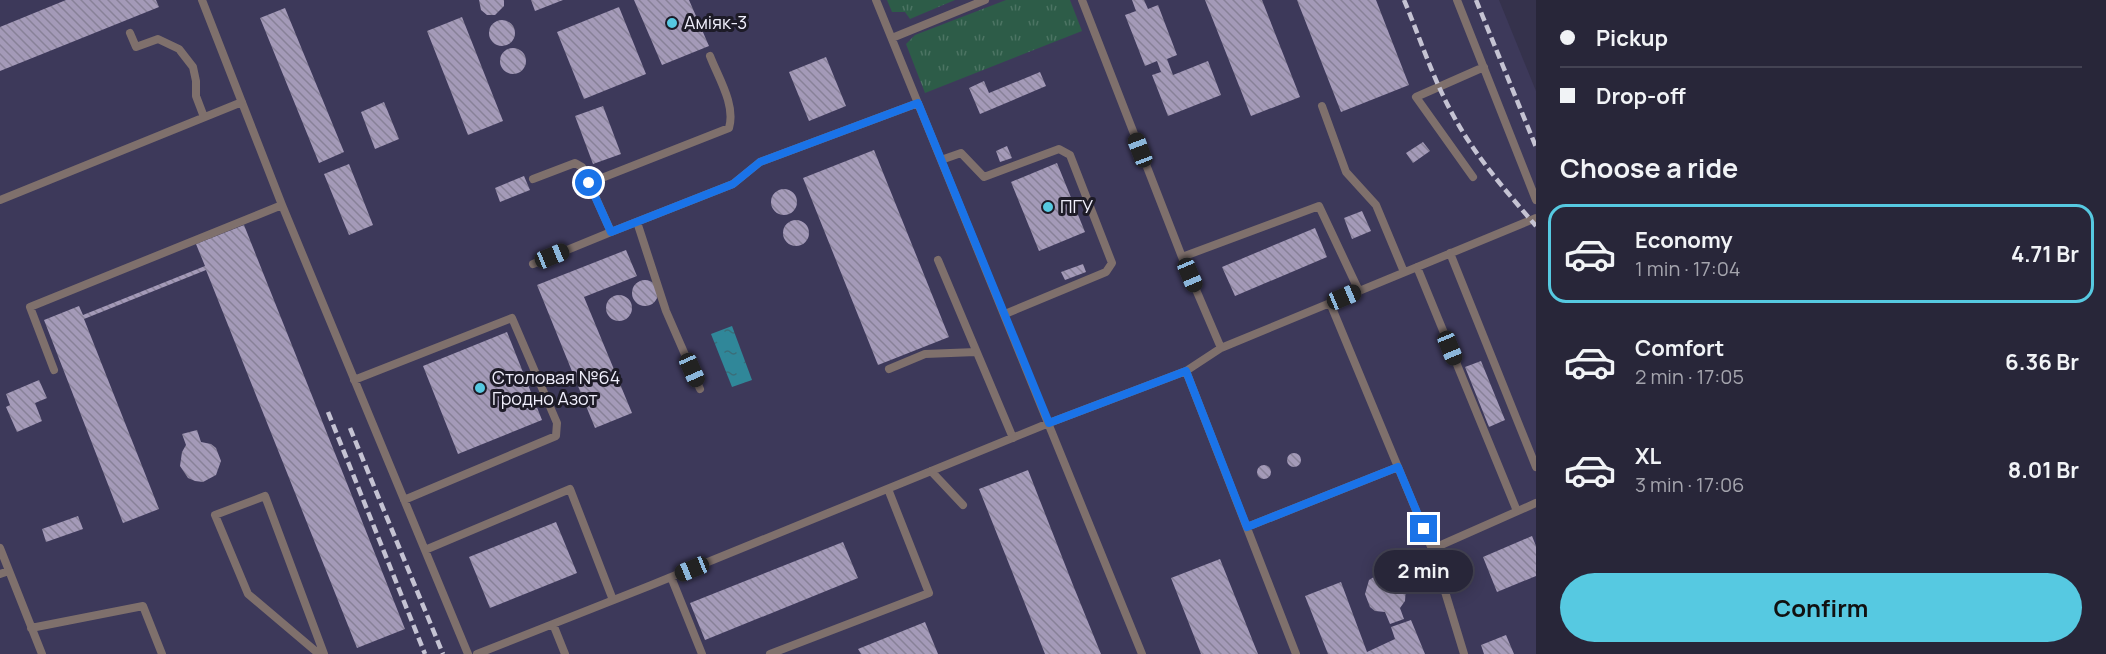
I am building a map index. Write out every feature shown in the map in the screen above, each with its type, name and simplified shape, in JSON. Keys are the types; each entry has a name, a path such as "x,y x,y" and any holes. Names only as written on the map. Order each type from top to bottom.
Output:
{"lane":[{"path":"202,0 282,205 468,654"},
{"path":"876,0 1142,654"},
{"path":"892,38 985,0"},
{"path":"1082,0 1182,257 1221,348"},
{"path":"1456,0 1536,200"},
{"path":"130,33 136,47 158,39 179,49 193,67 196,96 204,117"},
{"path":"589,183 729,128 731,108 710,56"},
{"path":"1473,177 1416,97 1484,67"},
{"path":"0,200 242,102"},
{"path":"533,264 733,184 760,162 918,103"},
{"path":"1322,106 1346,172 1376,205 1404,272"},
{"path":"942,160 961,153 984,177 1059,149 1070,155 1112,263 1106,272 1005,314"},
{"path":"533,179 574,164 582,167 611,232"},
{"path":"54,370 30,307 282,205"},
{"path":"1182,257 1319,206 1359,291"},
{"path":"477,654 670,578 1049,423 1186,371 1221,348 1536,218"},
{"path":"637,222 666,311 700,389"},
{"path":"1450,253 1536,467"},
{"path":"938,260 1013,438"},
{"path":"1417,267 1517,511"},
{"path":"1330,303 1432,549 1464,654"},
{"path":"354,380 512,318 557,423 556,436 404,500"},
{"path":"889,369 925,354 976,352"},
{"path":"1186,371 1296,654"},
{"path":"1247,527 1398,467"},
{"path":"931,471 963,505"},
{"path":"425,550 570,489 613,600"},
{"path":"770,654 929,593 888,489"},
{"path":"319,654 248,594 215,515 265,496 324,654"},
{"path":"1432,549 1536,503"},
{"path":"0,548 42,654"},
{"path":"0,574 9,571"},
{"path":"670,578 702,654"},
{"path":"31,628 142,606 162,654"},
{"path":"553,624 565,654"}],"shaded area":[{"path":"0,0 1499,0 1536,91 1536,654 0,654"}],"green space":[{"path":"887,0 955,0 910,19 905,12 892,12"},
{"path":"1006,0 1070,0 1082,31 925,93 906,44 915,35"}],"water":[{"path":"732,326 752,380 732,387 711,334"}],"building":[{"path":"66,0 156,0 159,7 0,71 0,27"},
{"path":"479,0 504,0 504,6 495,15 487,15 481,10"},
{"path":"531,0 563,0 535,11"},
{"name":"Аміяк-3","path":"634,0 689,0 709,46 662,65"},
{"path":"1132,0 1144,0 1148,9 1158,5 1177,55 1167,59 1173,75 1208,61 1221,95 1168,116 1152,75 1161,72 1157,61 1145,66 1125,15 1136,11"},
{"path":"1205,0 1262,0 1300,97 1251,116"},
{"path":"1297,0 1376,0 1409,85 1341,112"},
{"path":"619,7 646,74 584,99 557,32"},
{"path":"285,8 344,152 319,163 260,18"},
{"path":"462,17 503,121 468,135 427,31"},
{"path":"502,20 511,24 515,33 511,42 502,46 493,42 489,33 493,24"},
{"path":"513,48 522,52 526,61 522,70 513,74 504,70 500,61 504,52"},
{"path":"826,57 846,106 809,121 789,72"},
{"path":"1040,72 1046,86 980,114 969,88 984,81 989,93"},
{"path":"384,102 399,139 375,149 361,112"},
{"path":"603,106 621,154 593,164 575,116"},
{"path":"1423,142 1430,151 1413,163 1406,153"},
{"path":"1007,146 1012,158 1000,162 996,151"},
{"path":"874,150 949,337 878,365 803,178"},
{"name":"ПГУ","path":"1057,163 1085,232 1039,251 1011,182"},
{"path":"349,164 373,225 349,235 324,174"},
{"path":"524,176 530,190 500,202 495,188"},
{"path":"784,189 793,193 797,202 793,211 784,215 775,211 771,202 775,193"},
{"path":"1362,211 1371,231 1352,239 1344,218"},
{"path":"796,220 805,224 809,233 805,242 796,246 787,242 783,233 787,224"},
{"path":"244,225 405,629 357,648 206,270 84,319 159,509 123,523 44,320 79,306 83,315 205,266 196,244"},
{"path":"1315,228 1327,257 1235,296 1222,267"},
{"path":"626,250 637,276 584,297 632,413 595,428 537,285"},
{"path":"1083,264 1086,272 1065,280 1061,272"},
{"path":"645,280 654,284 658,293 654,302 645,306 636,302 632,293 636,284"},
{"path":"619,295 628,299 632,308 628,317 619,321 610,317 606,308 610,299"},
{"name":"Столовая №64 Гродно Азот","path":"507,332 542,420 458,454 423,366"},
{"path":"1481,361 1505,420 1489,427 1465,367"},
{"path":"39,380 47,398 35,403 42,421 17,432 6,407 10,405 6,394"},
{"path":"197,430 201,442 211,444 216,448 221,461 216,475 203,482 188,478 180,466 182,452 186,445 182,434"},
{"path":"1294,453 1299,455 1301,460 1299,465 1294,467 1289,465 1287,460 1289,455"},
{"path":"1264,465 1269,467 1271,472 1269,477 1264,479 1259,477 1257,472 1259,467"},
{"path":"1028,470 1101,654 1045,654 979,489"},
{"path":"78,516 83,529 46,542 42,529"},
{"path":"556,522 577,573 490,608 469,557"},
{"path":"1532,536 1536,546 1536,576 1497,592 1483,557"},
{"path":"843,542 858,578 705,640 690,603"},
{"path":"1220,559 1258,654 1201,654 1171,578"},
{"path":"1382,572 1397,576 1406,587 1405,601 1400,608 1404,619 1390,624 1385,612 1375,611 1370,607 1365,594 1369,580"},
{"path":"1341,582 1367,652 1395,639 1391,627 1411,620 1425,654 1328,654 1305,596"},
{"path":"925,622 938,654 861,654 858,649"},
{"path":"1506,635 1514,654 1484,654 1481,645"}],"railway":[{"path":"1404,0 1439,87 1462,130 1492,173 1536,226"},
{"path":"1476,0 1536,147"},
{"path":"328,412 425,654"},
{"path":"350,428 443,654"}],"place":[{"name":"Аміяк-3","path":"672,23"},
{"name":"ПГУ","path":"1048,207"},
{"name":"Столовая №64 Гродно Азот","path":"480,388"}],"route":[{"path":"589,183 611,232 733,184 760,162 918,103 1049,423 1186,371 1247,527 1398,467 1424,529"}]}
